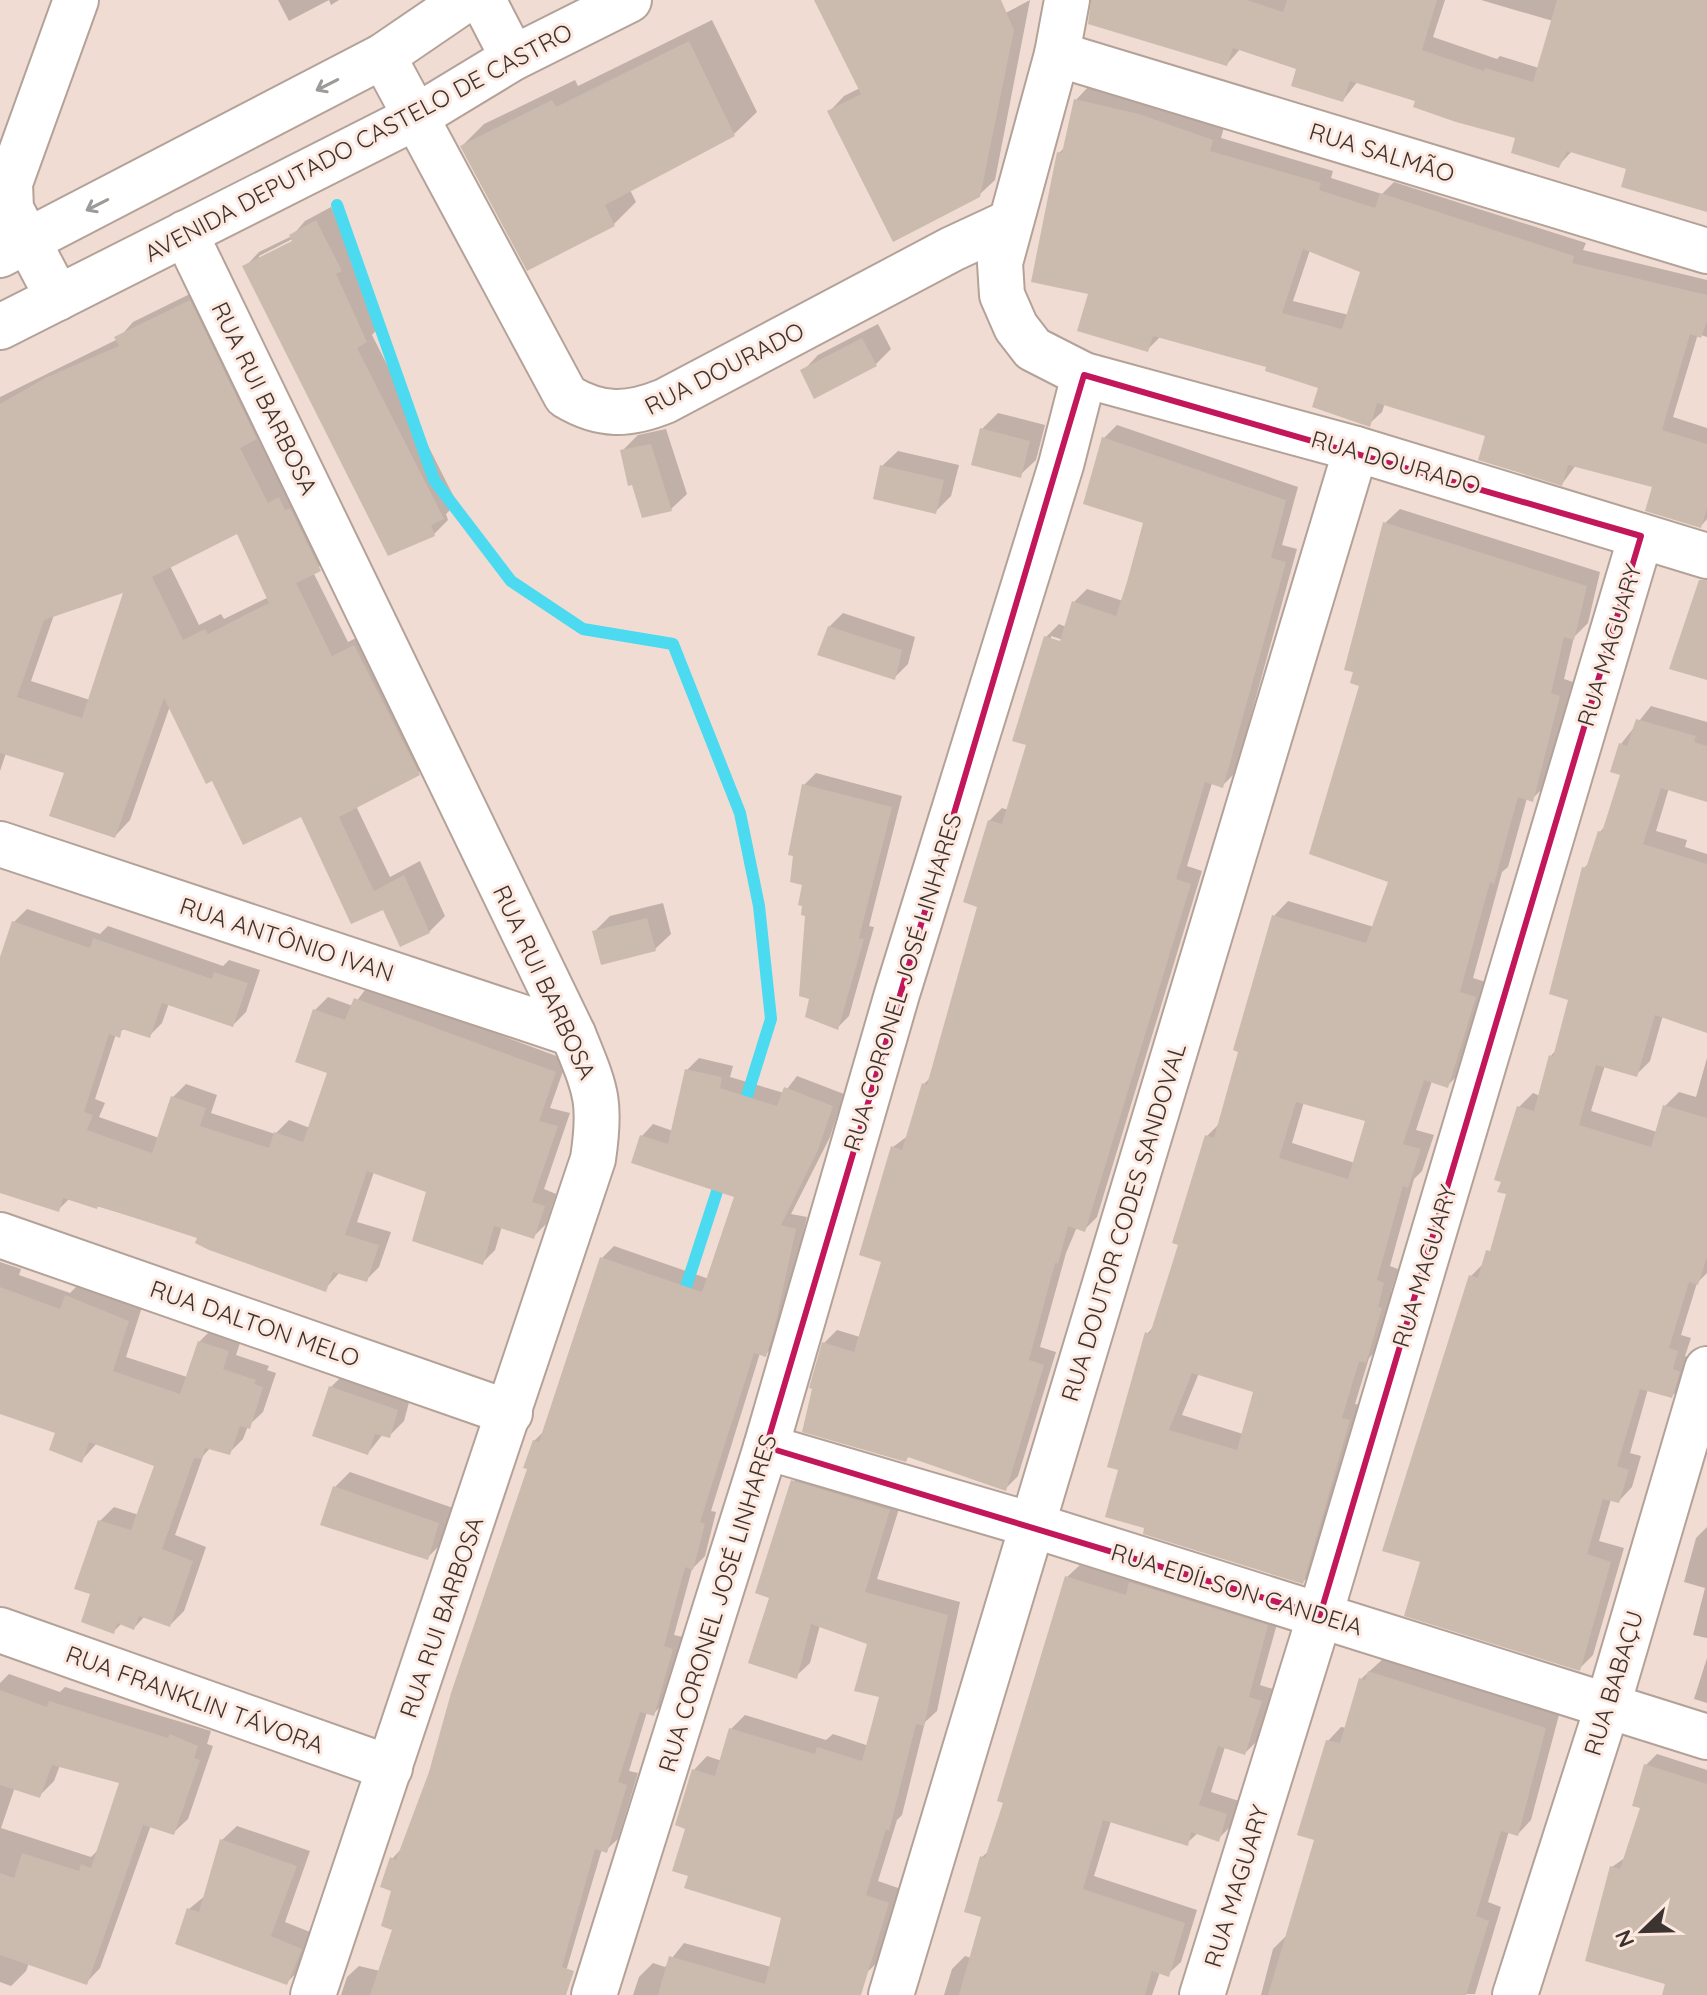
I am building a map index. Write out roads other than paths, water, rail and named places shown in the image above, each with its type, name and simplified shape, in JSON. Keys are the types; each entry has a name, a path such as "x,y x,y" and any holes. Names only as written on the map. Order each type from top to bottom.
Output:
{"street":[{"path":"58,298 14,248 10,183 76,0"},
{"path":"14,248 383,56 465,0"},
{"path":"483,0 513,58"},
{"name":"AVENIDA DEPUTADO CASTELO DE CASTRO","path":"0,327 414,118 513,58 629,0"},
{"path":"1067,0 1057,54 1008,223 1000,263 1002,295 1016,327 1033,349 1084,375"},
{"name":"RUA SALMÃO","path":"1057,54 1707,251"},
{"name":"RUA DOURADO","path":"383,56 566,396 585,408 610,414 637,412 665,401 952,249 1008,223"},
{"name":"RUA RUI BARBOSA","path":"185,233 573,1034 597,1095 599,1121 593,1159 510,1413 313,1995"},
{"name":"RUA DOURADO","path":"1084,375 1356,449 1707,556"},
{"name":"RUA CORONEL JOSÉ LINHARES","path":"594,1995 766,1447 897,994 1057,480 1084,375"},
{"name":"RUA DOUTOR CODES SANDOVAL","path":"891,1995 1356,449"},
{"name":"RUA MAGUARY","path":"1202,1995 1320,1615 1641,536"},
{"name":"RUA ANTÔNIO IVAN","path":"0,844 573,1034"},
{"name":"RUA DALTON MELO","path":"0,1235 510,1413"},
{"name":"RUA BABAÇU","path":"1515,1995 1608,1705 1707,1369"},
{"name":"RUA EDÍLSON CANDEIA","path":"766,1447 1032,1525 1707,1737"},
{"name":"RUA FRANKLIN TÁVORA","path":"0,1630 390,1768"}],"waterway":[{"path":"337,205 434,480 511,581 583,629 673,644 740,813 759,906 771,1019 742,1112"},
{"path":"682,1299 722,1176"}]}
